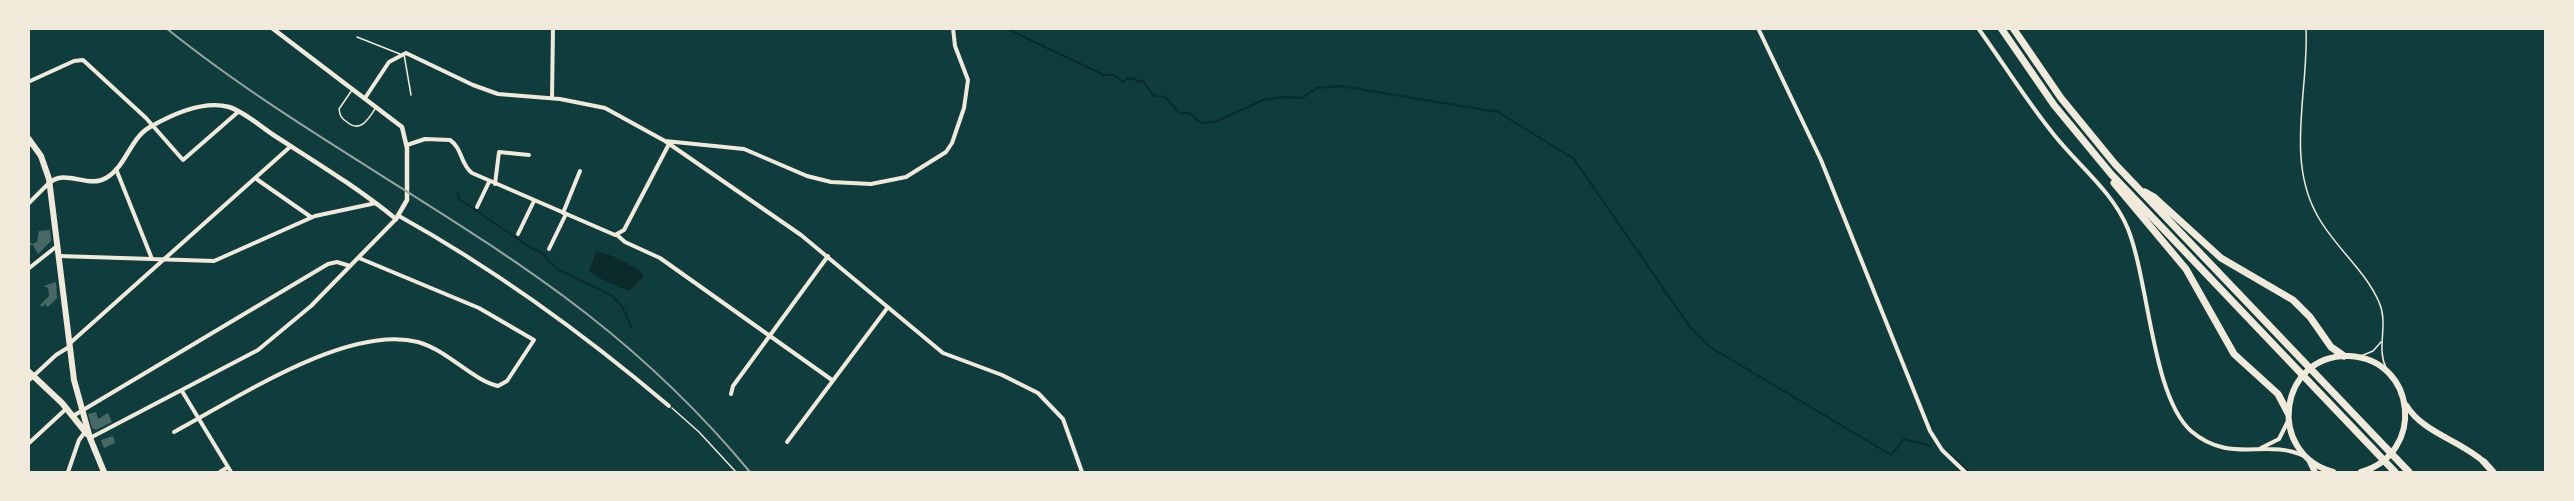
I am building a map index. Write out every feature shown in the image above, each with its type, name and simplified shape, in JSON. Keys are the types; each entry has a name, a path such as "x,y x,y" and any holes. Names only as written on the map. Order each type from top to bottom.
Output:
{"highway":[{"path":"2001,28 2042,88 2115,184 2183,265 2234,354 2278,394 2288,417"},
{"path":"2013,28 2069,109 2140,190 2409,472"},
{"path":"2085,144 2280,353 2395,472"},
{"path":"2140,190 2154,197 2221,258 2293,300 2310,317 2329,345 2344,356"},
{"path":"2484,462 2493,472"}],"main road":[{"path":"28,138 41,156 49,183 69,346 87,431 104,472"},
{"path":"2315,472 2294,442 2288,417 2292,395 2304,375 2322,362 2344,356 2373,362 2389,374 2400,389 2404,403 2405,426 2396,447 2380,464 2361,472"},
{"path":"28,371 31,379 67,408 87,431"},
{"path":"2404,403 2421,423 2464,446 2484,462"},
{"path":"2307,459 2333,472"}],"street":[{"path":"90,438 258,350 311,306 359,258 398,217 407,200 407,145 400,124 272,28"},
{"path":"552,98 553,28"},
{"path":"667,142 744,149 807,176 831,182 871,184 906,177 948,149 964,108 968,80 955,46 953,28"},
{"path":"1758,28 1821,160 1930,431 1939,447 1965,472"},
{"path":"1978,28 2045,125 2106,191 2125,222 2141,274 2166,390 2178,416 2194,433 2211,444 2237,451 2288,450 2307,459"},
{"path":"365,98 387,64 402,54 416,56 494,93 552,98 609,110 667,142 725,180 828,256 947,356 1002,375 1038,393 1062,418 1082,472"},
{"path":"28,82 81,60 153,125 183,160 238,112"},
{"path":"28,204 49,183 60,177 97,182 109,177 138,136 153,125 181,113 209,107 226,107 238,112 398,217 465,253 544,306 598,346 669,405"},
{"path":"407,145 425,139 450,140 459,147 468,169 489,182 617,235 625,242 660,258 832,380"},
{"path":"617,235 624,230 667,142"},
{"path":"31,379 291,146"},
{"path":"495,184 499,152 529,155"},
{"path":"116,169 152,259"},
{"path":"549,249 565,214 580,171"},
{"path":"255,178 311,217"},
{"path":"477,207 489,182"},
{"path":"518,234 534,201"},
{"path":"59,256 217,260 311,217 377,203"},
{"path":"28,269 57,246"},
{"path":"731,394 732,386 828,256"},
{"path":"174,432 310,359 389,340 411,341 438,349 490,383 501,386 507,381 534,340 479,308 359,258"},
{"path":"73,416 328,264 337,262 350,266"},
{"path":"787,442 888,307"},
{"path":"182,390 231,472"},
{"path":"28,444 67,408"},
{"path":"2257,450 2279,439 2288,417"},
{"path":"68,472 79,440 87,431"},
{"path":"220,472 228,467"}],"lane":[{"path":"2306,28 2301,160 2305,187 2321,223 2378,299 2384,319 2382,356 2389,374"},
{"path":"357,36 402,54 411,95"},
{"path":"352,89 339,109 343,119 352,126 366,123 377,106"},
{"path":"2356,357 2373,351 2383,339"}],"path":[{"path":"669,405 699,432 736,472"}],"water":[{"path":"596,252 608,254 626,262 642,272 643,277 629,291 602,280 589,271"}],"building":[{"path":"50,230 51,241 38,254 33,245 28,245 28,240 32,244 37,242 39,231"},
{"path":"56,282 57,298 48,307 45,304 42,307 40,305 49,296 48,288 43,286"},
{"path":"96,412 98,419 108,413 112,422 96,430 92,428 88,414"},
{"path":"113,436 115,443 104,448 101,440"}],"waterway":[{"path":"1005,28 1104,75 1114,75 1123,82 1128,78 1144,82 1153,95 1165,97 1179,113 1189,113 1202,123 1215,122 1263,100 1283,97 1302,98 1317,88 1340,86 1498,112 1574,159 1690,327 1710,347 1891,455 1904,439 1931,446"},
{"path":"458,193 459,199 531,248 542,253 557,269 611,295 621,305 632,328"},
{"path":"1945,450 1969,472"}],"railway":[{"path":"166,28 269,103 483,240 587,314 673,389 713,429 750,472"}]}
